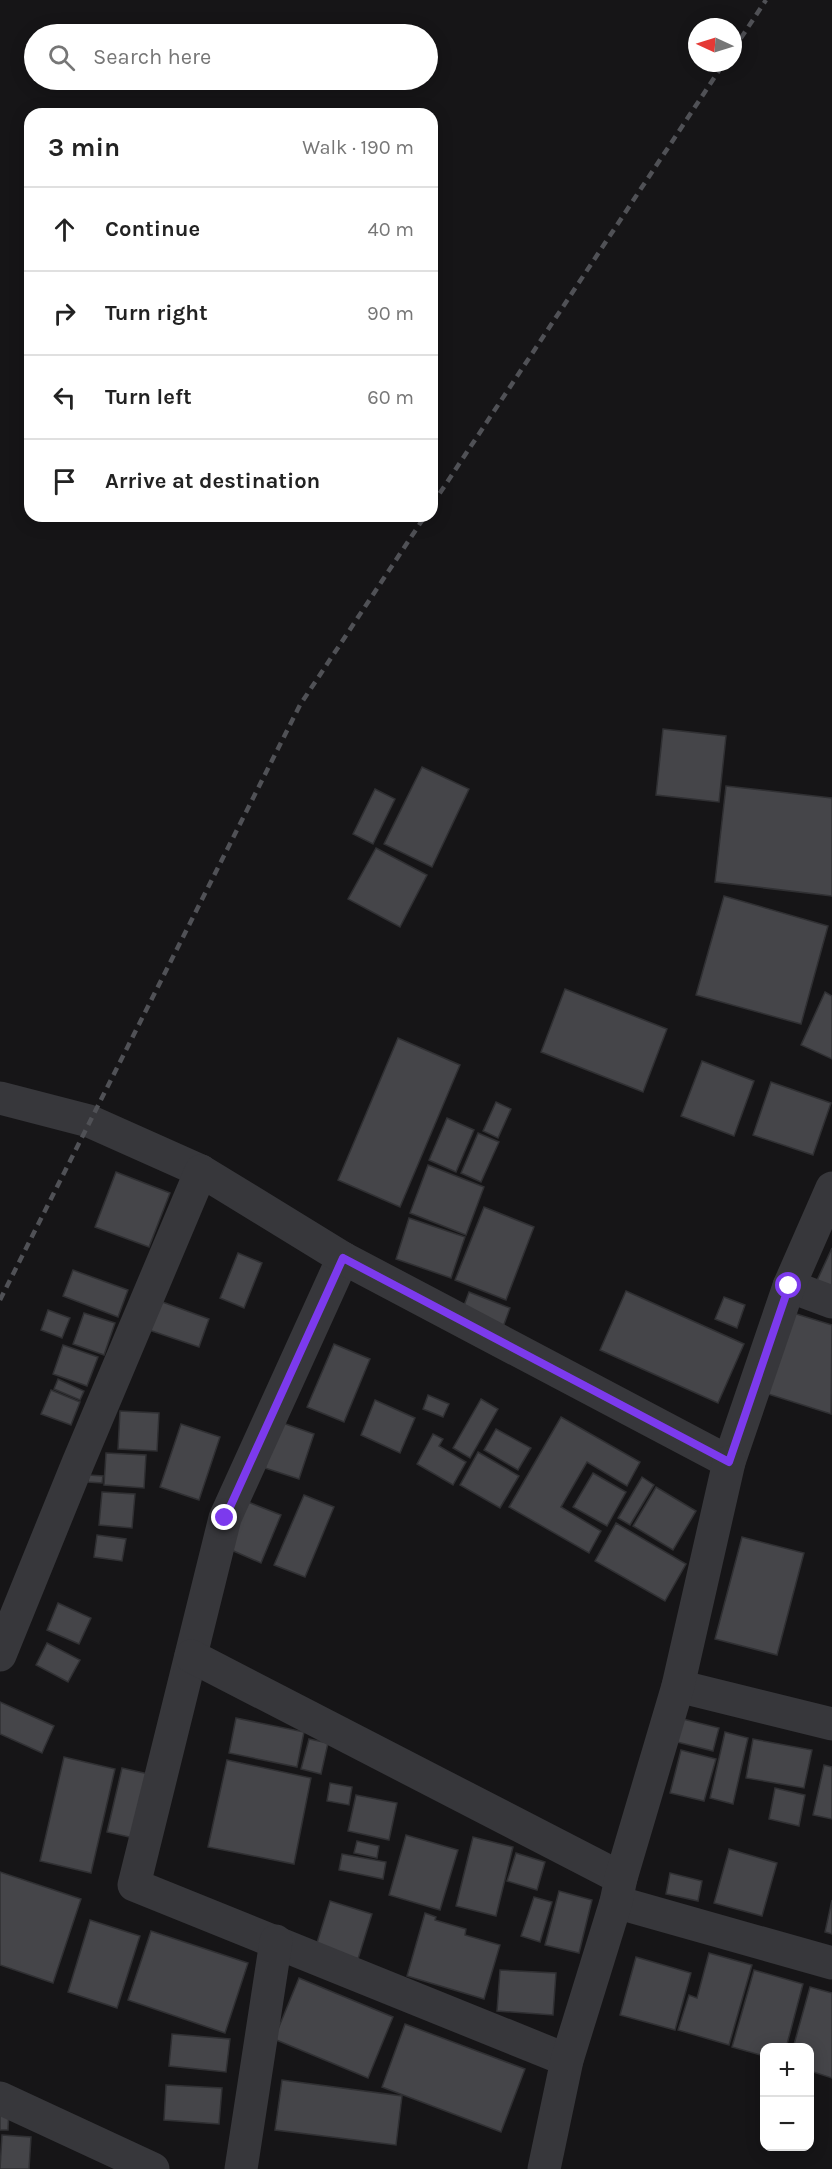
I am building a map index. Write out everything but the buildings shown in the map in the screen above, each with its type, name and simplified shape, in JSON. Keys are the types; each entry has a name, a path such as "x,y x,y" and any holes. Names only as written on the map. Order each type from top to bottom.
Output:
{"street":[{"path":"0,1098 89,1121 201,1171 343,1258 729,1462"},
{"path":"0,1655 82,1452 201,1171"},
{"path":"544,2169 567,2060 678,1686 729,1462 789,1286 832,1188"},
{"path":"343,1258 225,1518 134,1885 567,2060"},
{"path":"789,1286 832,1302"},
{"path":"191,1656 618,1890 832,1963"},
{"path":"678,1686 832,1724"},
{"path":"241,2169 276,1941"},
{"path":"0,2098 153,2169"}],"railway":[{"path":"742,36 766,0"},
{"path":"438,496 718,72"},
{"path":"0,1300 300,705 421,522"}],"route":[{"path":"225,1518 343,1258 729,1462 789,1286"}]}
